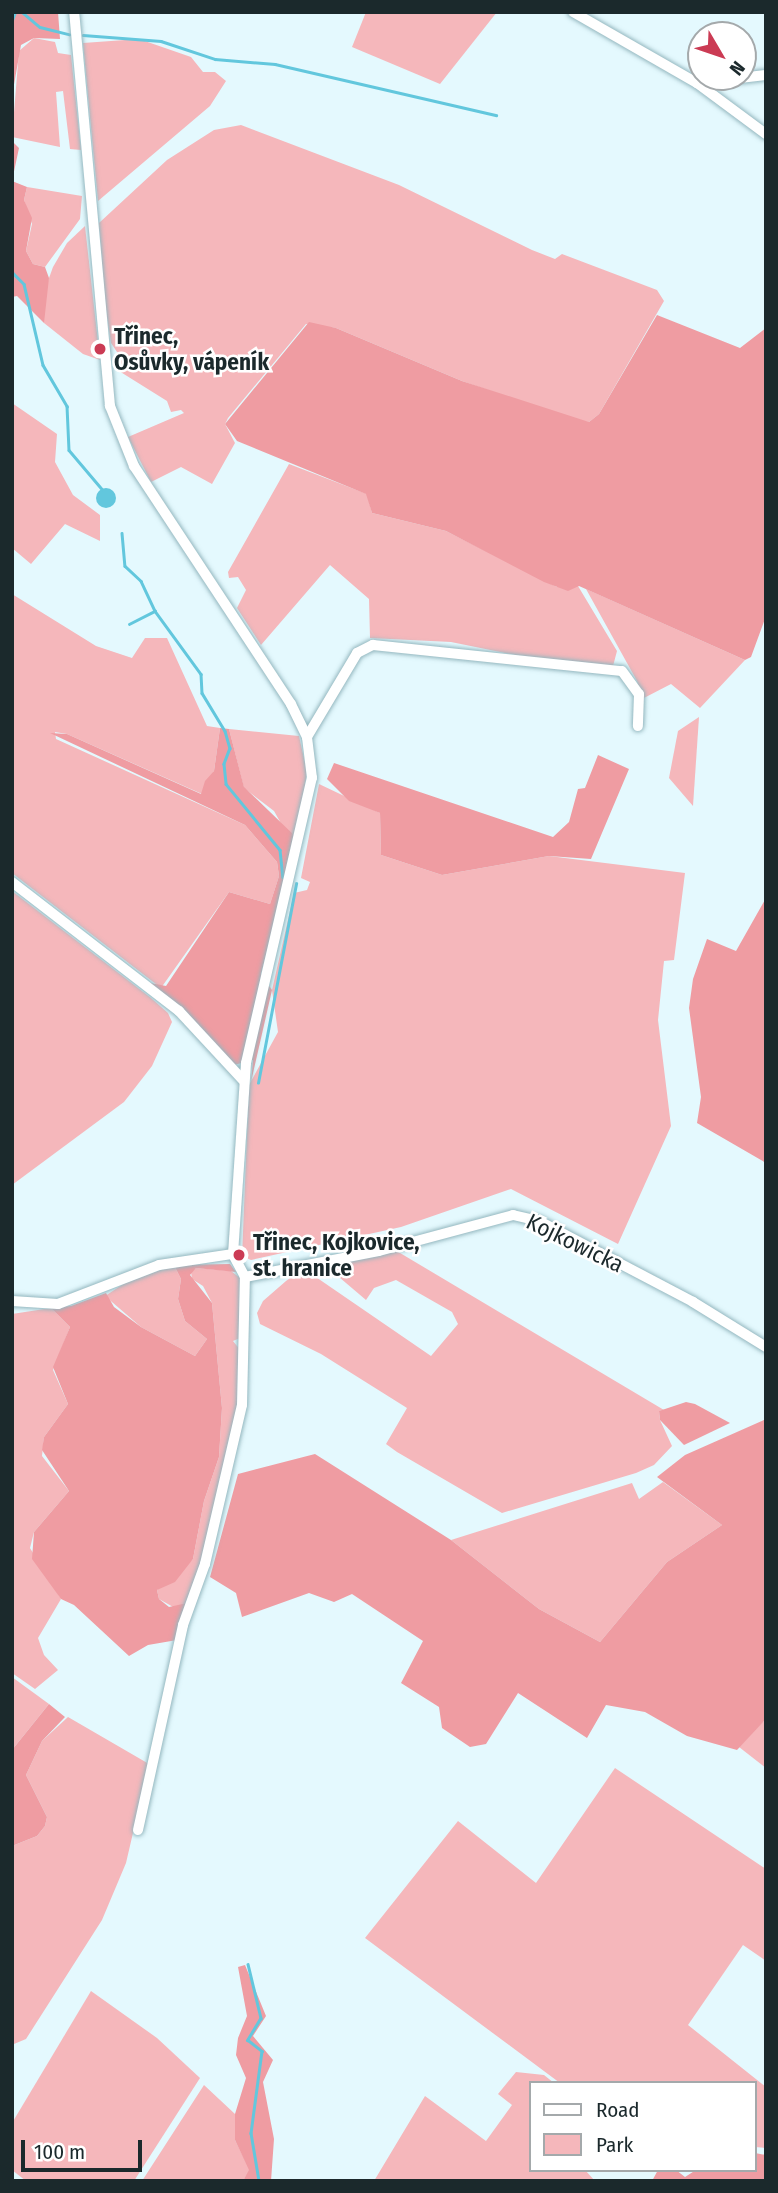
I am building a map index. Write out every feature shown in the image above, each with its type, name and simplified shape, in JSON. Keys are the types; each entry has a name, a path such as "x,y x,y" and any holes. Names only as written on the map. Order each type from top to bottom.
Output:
{"street":[{"path":"74,12 110,406 134,466 291,704 306,737 311,788 243,1080 233,1254 246,1277 242,1405 209,1551 183,1625 138,1830"},
{"path":"573,12 687,78"},
{"path":"707,91 766,134"},
{"path":"306,737 357,653 373,645 622,671 639,694 638,726"},
{"path":"12,882 179,1011 243,1080"},
{"name":"Kojkowicka","path":"246,1277 379,1251 513,1215 539,1221 693,1302 766,1347"},
{"path":"12,1301 58,1304 159,1265 233,1254"}],"green space":[{"path":"366,12 497,12 440,84 352,47"},
{"path":"34,38 55,42 58,53 71,55 81,150 70,149 63,91 56,92 60,147 12,137 19,51"},
{"path":"139,39 191,57 203,72 215,72 226,81 210,106 98,201 83,43"},
{"path":"241,125 399,185 532,250 555,259 562,254 657,290 664,301 599,414 589,422 577,421 462,381 336,328 306,324 228,418 225,424 235,443 212,484 181,467 151,482 128,437 184,413 181,410 171,412 167,401 119,371 121,358 111,343 105,303 99,223 167,160 214,130"},
{"path":"27,187 82,196 80,219 45,267 33,264 26,251 32,224 24,200"},
{"path":"85,226 100,360 83,354 44,323 44,292 53,267 67,243"},
{"path":"12,403 57,434 55,462 73,495 100,515 100,541 65,524 31,564 12,548"},
{"path":"289,464 367,494 372,513 446,531 557,587 578,586 617,651 613,666 530,658 451,642 370,638 369,599 330,565 261,645 237,608 246,590 238,577 229,578 228,572"},
{"path":"586,589 745,660 700,708 671,684 642,699 637,681"},
{"path":"12,594 96,646 132,658 145,638 167,638 207,726 220,728 214,771 202,794 67,734 55,732 56,739 245,825 277,862 279,876 270,904 229,892 161,988 12,873"},
{"path":"699,717 693,806 669,778 678,731"},
{"path":"229,729 299,736 307,772 297,838 287,834 274,811 244,788"},
{"path":"319,784 380,813 381,855 442,875 549,856 685,873 674,960 664,961 658,1020 671,1126 618,1244 511,1189 401,1227 251,1260 242,1256 249,1085 278,1032 272,990 294,893 307,890 310,882 301,878"},
{"path":"12,891 151,998 168,1013 172,1022 152,1066 124,1102 12,1185"},
{"path":"395,1250 664,1410 659,1411 660,1420 672,1446 654,1465 636,1473 502,1513 397,1452 386,1444 407,1408 321,1354 260,1324 257,1313 263,1301 286,1281 297,1273 310,1273 431,1356 458,1324 452,1312 396,1280 374,1288 366,1300 326,1266"},
{"path":"174,1265 181,1279 178,1299 185,1321 207,1339 195,1356 141,1327 105,1296 125,1283"},
{"path":"196,1268 231,1271 240,1278 240,1338 233,1341 241,1351 237,1414 214,1522 187,1603 175,1608 159,1599 157,1590 193,1559 204,1501 219,1457 222,1408 212,1303 203,1286 192,1279 191,1272"},
{"path":"51,1308 70,1327 53,1370 68,1404 44,1437 42,1456 69,1491 34,1532 30,1548 61,1599 38,1638 44,1655 58,1670 35,1689 12,1673 12,1314"},
{"path":"663,1482 722,1525 667,1562 600,1642 539,1609 451,1540 632,1483 639,1499"},
{"path":"12,1677 49,1704 12,1750"},
{"path":"68,1717 149,1764 126,1863 102,1920 26,2039 14,2044 12,1846 37,1836 45,1826 47,1817 26,1775 42,1741"},
{"path":"766,1719 766,1768 739,1747"},
{"path":"615,1768 766,1869 766,1961 743,1945 688,2025 766,2087 766,2148 757,2147 757,2081 557,2081 365,1938 458,1821 536,1883"},
{"path":"91,1991 157,2038 200,2078 134,2181 26,2181 12,2170 12,2123"},
{"path":"516,2072 544,2075 552,2081 530,2081 530,2172 587,2172 595,2181 374,2181 425,2096 486,2141 512,2105 498,2094"},
{"path":"204,2085 235,2114 235,2140 250,2170 243,2181 142,2181"}],"shaded area":[{"path":"12,12 58,12 60,39 34,38 21,45 12,96"},
{"path":"12,141 19,148 12,181"},
{"path":"12,181 27,187 24,200 32,218 26,251 33,264 45,267 49,278 44,323 17,296 12,297"},
{"path":"657,315 740,348 766,328 766,616 751,657 745,660 579,586 568,591 544,582 446,531 372,513 366,494 237,441 225,424 309,322 336,328 462,381 589,422 599,414"},
{"path":"220,728 229,729 244,787 297,838 261,974 272,990 251,1082 253,1060 234,1065 145,982 166,986 229,892 270,904 279,876 277,862 245,825 50,733 67,734 201,794 205,781 214,771"},
{"path":"598,755 629,769 591,859 549,856 442,875 381,855 380,813 349,801 327,779 334,763 553,837 569,822 578,789 585,788"},
{"path":"766,898 766,1163 697,1123 701,1097 689,1008 693,979 707,939 736,951"},
{"path":"230,1264 236,1272 196,1268 190,1275 212,1303 222,1408 219,1457 204,1501 193,1559 175,1582 157,1590 159,1599 169,1607 187,1603 177,1640 148,1645 129,1656 74,1605 61,1599 32,1559 34,1532 69,1491 42,1450 44,1437 68,1404 53,1367 70,1327 51,1308 71,1306 106,1293 114,1307 141,1327 195,1356 207,1339 185,1321 178,1299 181,1279 174,1265"},
{"path":"686,1402 730,1423 684,1445 660,1420 659,1411"},
{"path":"766,1419 766,1719 737,1750 687,1736 645,1712 606,1705 587,1738 518,1693 486,1744 470,1747 442,1728 439,1707 401,1683 423,1641 352,1594 334,1602 309,1593 242,1617 236,1593 210,1577 238,1474 315,1454 451,1540 539,1609 600,1642 667,1562 722,1525 657,1477 685,1455"},
{"path":"49,1704 65,1717 42,1741 26,1775 47,1817 45,1826 37,1836 12,1846 12,1750"},
{"path":"245,1965 266,2016 253,2036 273,2060 263,2082 274,2139 271,2181 243,2181 249,2170 235,2140 235,2114 246,2078 236,2055 238,2038 247,2016 238,1967"},
{"path":"757,2153 766,2155 766,2179 652,2181 657,2172 679,2172 685,2177 693,2172 757,2172"}],"water":[{"path":"106,488 113,491 116,498 113,505 106,508 99,505 96,498 99,491"}],"waterway":[{"path":"12,20 15,12"},
{"path":"22,12 40,27 69,34"},
{"path":"83,35 161,41 215,59 275,64 496,115"},
{"path":"12,272 24,284 43,365 67,406 69,450 102,489"},
{"path":"122,533 125,566 141,581 155,611 201,674 202,693 225,731 230,748 224,764 226,784 280,850 283,877"},
{"path":"129,624 155,611"},
{"path":"258,1083 296,884"},
{"path":"248,1964 261,2018 248,2040 262,2051 251,2133 259,2181"}],"place":[{"name":"Třinec, Osůvky, vápeník","path":"100,349"},
{"name":"Třinec, Kojkovice, st. hranice","path":"239,1255"}]}
